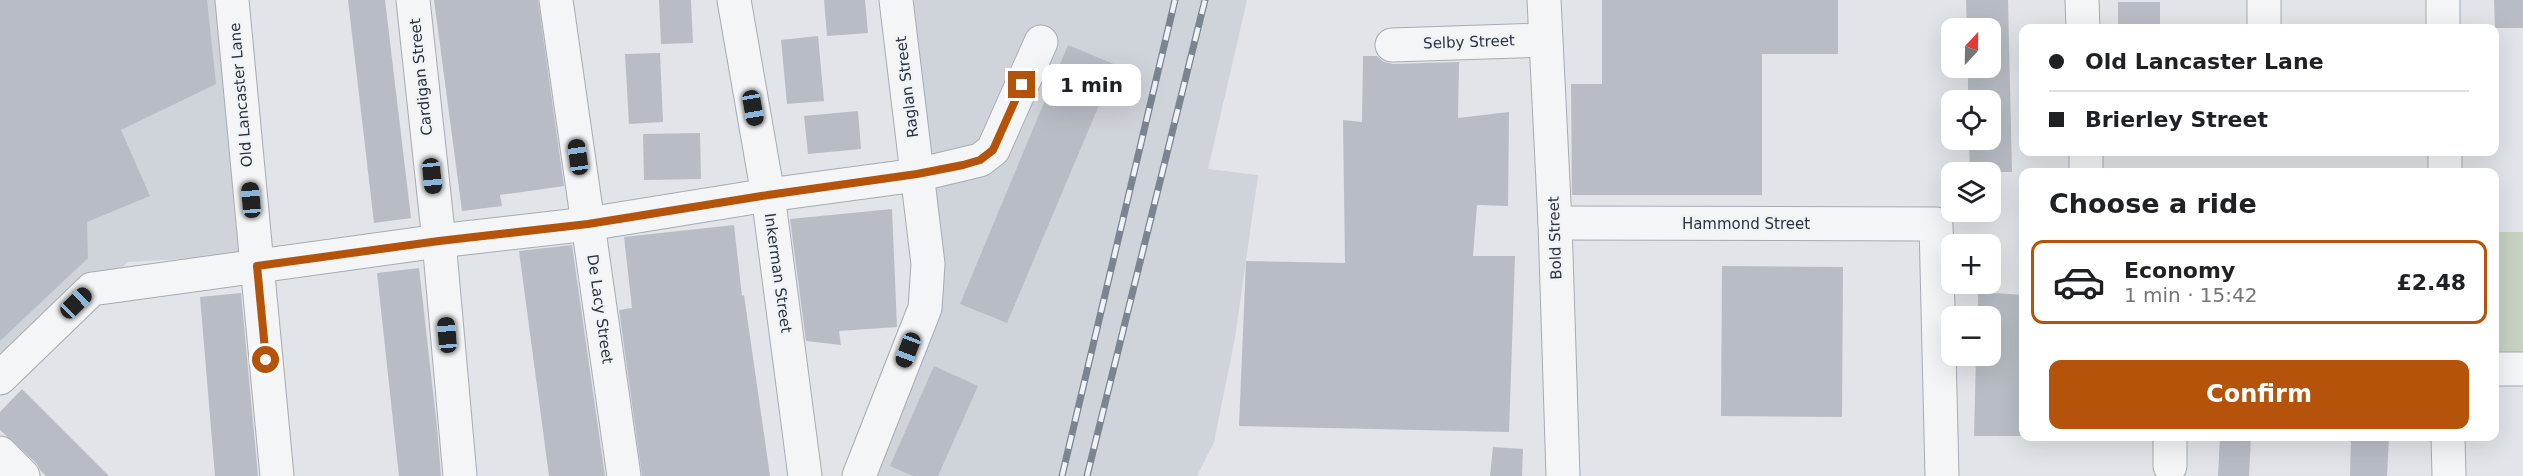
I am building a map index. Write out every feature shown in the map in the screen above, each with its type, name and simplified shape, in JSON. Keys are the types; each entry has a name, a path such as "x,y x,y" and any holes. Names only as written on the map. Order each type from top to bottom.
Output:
{"street":[{"name":"Old Lancaster Lane","path":"232,0 277,476"},
{"name":"Cardigan Street","path":"413,0 439,241 460,476"},
{"name":"De Lacy Street","path":"556,0 624,476"},
{"name":"Inkerman Street","path":"734,0 768,195 806,476"},
{"name":"Raglan Street","path":"859,476 925,308 928,264 896,0"},
{"name":"Bold Street","path":"1544,0 1555,224 1563,476"},
{"path":"2082,0 2083,24"},
{"path":"2264,0 2264,24"},
{"path":"2443,0 2443,24"},
{"name":"Selby Street","path":"1392,45 1545,40"},
{"path":"0,378 92,289 439,241 588,224 917,174 980,160 993,150 1041,42"},
{"name":"Hammond Street","path":"1555,224 1936,224 1942,476"},
{"path":"2499,369 2523,369"},
{"path":"2448,441 2449,476"},
{"path":"0,453 23,476"}],"shaded area":[{"path":"0,0 219,0 244,229 237,256 128,262 0,382"},
{"path":"903,0 1247,0 1208,169 1258,175 1235,338 1214,442 1197,476 865,476 932,312"}],"green space":[{"path":"2499,232 2523,232 2523,361 2499,361"}],"building":[{"path":"0,0 207,0 216,84 121,130 150,196 87,222 88,258 0,341"},
{"path":"348,0 385,0 411,218 374,223"},
{"path":"434,0 538,0 564,186 500,195 502,206 462,211"},
{"path":"659,0 691,0 693,43 661,44"},
{"path":"824,0 865,0 868,33 827,36"},
{"path":"1602,0 1838,0 1838,54 1762,54 1762,195 1572,195 1571,84 1602,84"},
{"path":"1966,0 2008,0 2012,172 2001,172 2001,162 1970,162 1969,150 2001,150 2001,90 1968,90 1968,78 2001,78 2001,18 1967,18"},
{"path":"2494,0 2523,0 2523,28 2499,28 2499,24 2495,24"},
{"path":"2118,2 2160,2 2160,24 2118,24"},
{"path":"818,36 824,101 787,104 781,40"},
{"path":"1068,45 1116,65 1007,323 960,304"},
{"path":"660,53 663,122 629,124 625,54"},
{"path":"1363,56 1377,56 1384,62 1393,64 1459,62 1458,118 1509,112 1508,206 1477,205 1473,256 1515,256 1509,432 1239,426 1246,261 1345,263 1343,120 1362,122"},
{"path":"858,111 861,149 808,154 804,116"},
{"path":"700,133 701,179 644,180 643,134"},
{"path":"892,209 897,327 839,331 841,345 806,341 790,219"},
{"path":"734,225 742,296 744,295 770,476 642,476 619,310 632,308 624,237"},
{"path":"572,245 605,476 549,476 519,251"},
{"path":"1722,266 1843,267 1842,417 1721,416"},
{"path":"419,268 441,476 399,476 377,273"},
{"path":"241,293 258,476 215,476 200,297"},
{"path":"1978,294 2019,295 2019,436 1974,436 1976,366 2001,366 2001,306 1978,306"},
{"path":"934,366 978,386 938,476 913,476 890,466"},
{"path":"22,389 109,476 46,476 36,463 0,430 0,412"},
{"path":"2220,441 2251,441 2249,476 2218,476"},
{"path":"2351,441 2389,441 2387,476 2350,476"},
{"path":"1493,447 1523,449 1522,476 1490,476"}],"railway":[{"path":"1062,476 1175,0"},
{"path":"1087,476 1205,0"}],"route":[{"path":"266,360 257,266 439,241 588,224 963,165 980,160 993,150 1022,85"}]}
